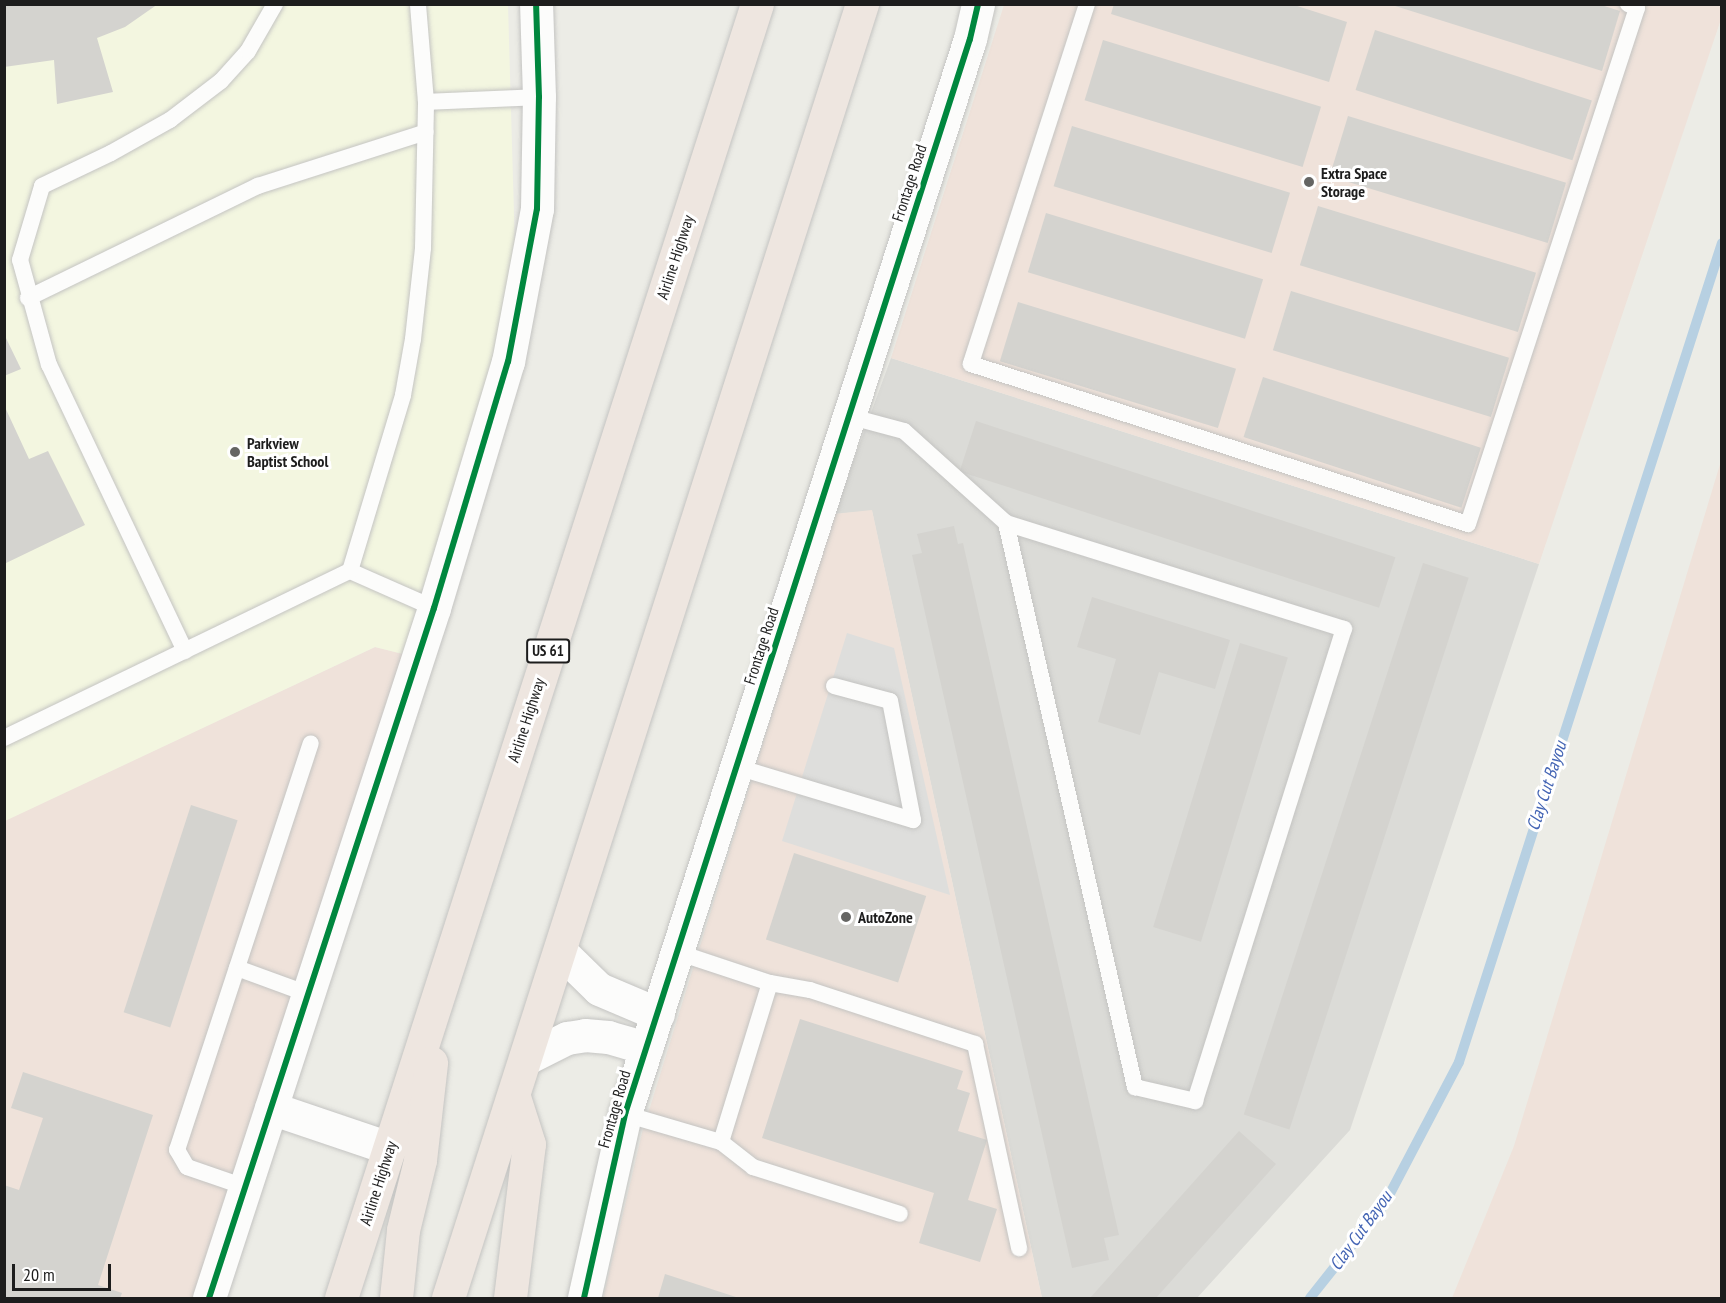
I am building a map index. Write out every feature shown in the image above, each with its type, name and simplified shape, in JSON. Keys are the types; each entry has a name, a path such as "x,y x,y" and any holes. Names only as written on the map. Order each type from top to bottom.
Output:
{"highway":[{"name":"Airline Highway","path":"340,1299 756,4"},
{"path":"448,1299 862,4"},
{"path":"396,1299 403,1230 420,1160 440,990"},
{"path":"510,1299 529,1144 514,1097"}],"street":[{"path":"209,1299 434,608 508,362 537,208 539,97 536,4"},
{"name":"Frontage Road","path":"584,1299 625,1114 970,39 978,4"},
{"path":"560,951 599,989 658,1014"},
{"path":"526,1058 567,1038 585,1035 608,1037 646,1048"},
{"path":"271,1108 389,1148"}],"lane":[{"path":"185,651 50,365 28,298 20,260 42,186 111,153 170,120 212,87 248,51 275,4"},
{"path":"4,738 350,572 403,394 413,339 423,248 426,132 426,102 418,4"},
{"path":"1087,4 971,364 1468,524 1637,8 1628,4"},
{"path":"426,102 539,97"},
{"path":"28,298 258,186 426,132"},
{"path":"848,416 904,431 1006,523 1344,629 1195,1101 1135,1087 1006,523"},
{"path":"350,572 434,608"},
{"path":"737,767 913,820 890,701 834,686"},
{"path":"245,1187 186,1167 177,1150 311,743"},
{"path":"677,952 770,983 810,990 975,1044 1019,1248"},
{"path":"237,968 308,994"},
{"path":"721,1142 770,983"},
{"path":"625,1114 721,1142 753,1167 900,1214"}],"shaded area":[{"name":"Parkview Baptist School","path":"4,5 508,5 515,250 499,339 403,654 375,647 5,821"},
{"path":"1004,5 1721,5 1721,19 1539,564 891,358"},
{"path":"891,358 1539,564 1350,1130 1197,1298 1042,1298 872,511 834,514"},
{"path":"1721,461 1721,1298 1452,1298 1514,1146"},
{"path":"872,510 1042,1298 603,1298 642,1133 834,514"},
{"path":"847,633 894,648 950,895 782,841"},
{"path":"375,647 403,654 195,1298 5,1298 4,821"}],"building":[{"path":"4,4 158,4 125,27 97,38 113,92 57,104 54,60 4,67"},
{"path":"1114,4 1291,4 1347,22 1329,82 1111,14"},
{"path":"1598,4 1620,11 1602,71 1392,5"},
{"path":"1375,30 1592,100 1572,160 1356,90"},
{"path":"1103,40 1321,107 1303,167 1085,100"},
{"path":"1348,116 1566,183 1548,243 1330,176"},
{"path":"1072,126 1290,193 1272,253 1054,186"},
{"path":"1318,206 1536,273 1518,332 1300,265"},
{"path":"1046,213 1263,279 1245,339 1028,272"},
{"path":"1291,291 1509,358 1491,417 1273,350"},
{"path":"1018,302 1236,369 1218,428 1000,361"},
{"path":"4,334 21,369 4,376"},
{"path":"1263,377 1481,448 1461,508 1244,437"},
{"path":"4,405 29,459 48,451 85,525 4,564"},
{"path":"976,421 1395,557 1379,608 960,471"},
{"path":"954,526 958,544 963,543 1119,1235 1104,1238 1109,1260 1072,1268 912,555 922,553 917,534"},
{"path":"1423,563 1469,578 1289,1129 1244,1115"},
{"path":"1092,597 1230,640 1215,689 1159,672 1140,735 1098,722 1116,659 1077,647"},
{"path":"1240,643 1288,658 1201,942 1153,927"},
{"path":"191,805 238,820 170,1027 124,1012"},
{"name":"AutoZone","path":"794,853 926,896 898,982 766,940"},
{"path":"800,1019 963,1071 957,1089 970,1093 958,1131 987,1140 968,1200 997,1209 980,1262 919,1243 934,1193 762,1138"},
{"path":"23,1072 153,1115 98,1285 122,1293 120,1298 4,1298 4,1185 19,1190 43,1118 11,1108"},
{"path":"1239,1131 1276,1164 1156,1298 1090,1298"},
{"path":"665,1274 739,1298 658,1298"}],"waterway":[{"name":"Clay Cut Bayou","path":"1310,1298 1384,1205 1459,1062 1722,243"}],"cycle path":[{"path":"209,1298 434,608 508,362 537,209 539,97 536,4"},
{"path":"584,1298 625,1114 970,39 978,4"}],"place":[{"name":"Extra Space Storage","path":"1309,182"},
{"name":"Parkview Baptist School","path":"235,452"},
{"name":"AutoZone","path":"846,917"}]}
